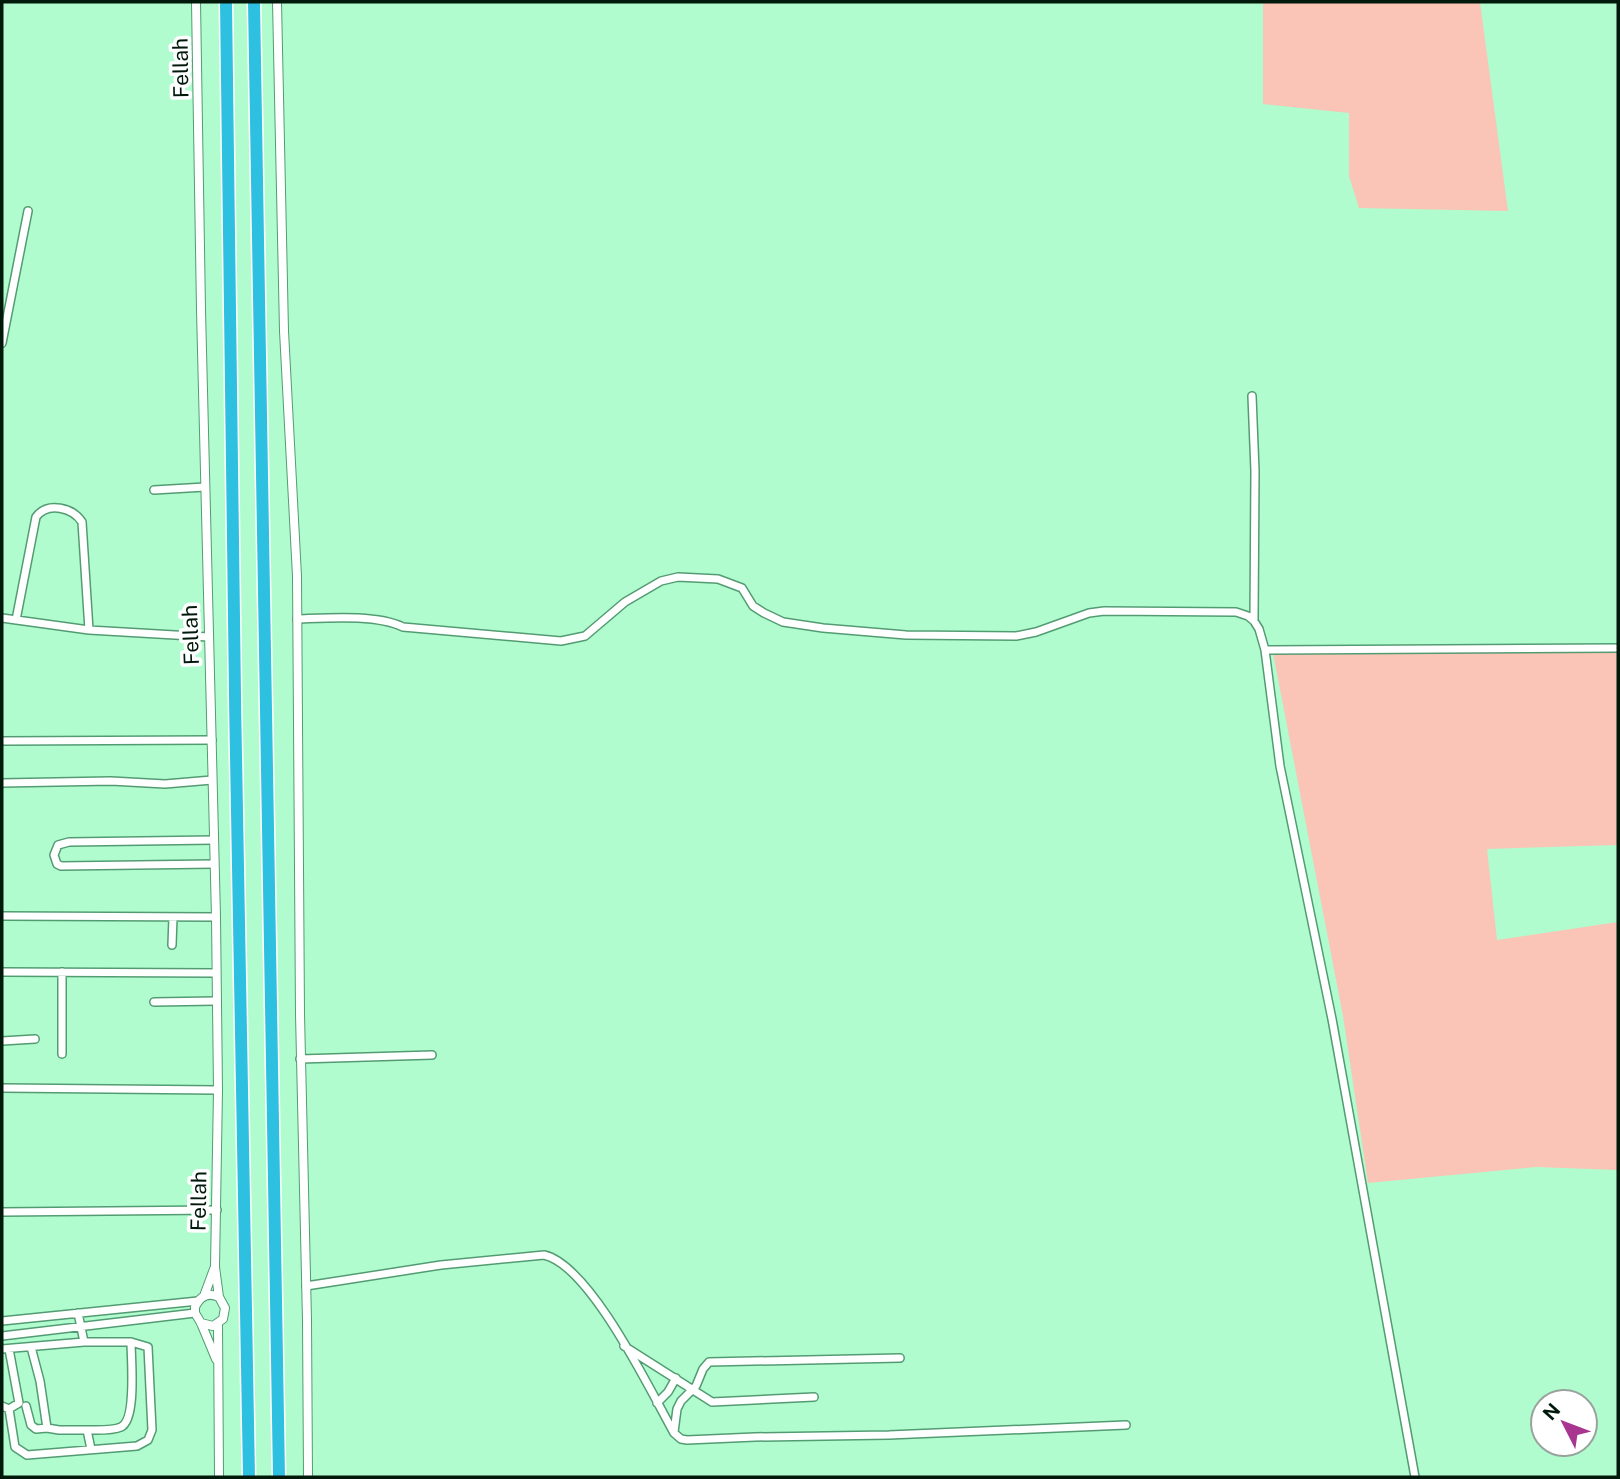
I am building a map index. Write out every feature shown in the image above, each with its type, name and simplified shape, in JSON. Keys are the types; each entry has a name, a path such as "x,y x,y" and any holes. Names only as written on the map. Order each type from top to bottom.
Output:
{"highway":[{"path":"226,2 232,595 249,1477"},
{"path":"254,2 279,1477"}],"street":[{"name":"Fellah","path":"197,2 216,917 218,1090 215,1267 219,1297 225,1308 223,1319 218,1324 219,1477"},
{"path":"277,2 284,331 296,538 300,1059 308,1477"},
{"path":"2,344 28,211"},
{"path":"1252,396 1255,471 1254,621 1265,650 1280,766 1332,1019 1415,1477"},
{"path":"155,490 205,487"},
{"path":"16,620 36,517 44,509 59,508 78,516 82,522 89,630"},
{"path":"297,619 319,617 366,620 389,622 403,627 561,641 584,636 625,602 662,581 678,577 700,577 718,579 742,588 753,606 783,622 892,634 1016,636 1036,632 1089,613 1120,610 1236,612 1248,615 1254,621"},
{"path":"2,618 89,630 209,637"},
{"path":"1265,650 1618,648"},
{"path":"2,741 212,740"},
{"path":"2,783 111,781 164,784 212,780"},
{"path":"214,840 69,842 58,845 54,855 57,864 61,866 214,864"},
{"path":"2,916 216,917"},
{"path":"172,944 173,917"},
{"path":"2,972 215,973"},
{"path":"62,972 62,1054"},
{"path":"154,1002 216,1001"},
{"path":"2,1041 35,1039"},
{"path":"300,1059 432,1055"},
{"path":"2,1088 218,1090"},
{"path":"2,1212 217,1210"},
{"path":"306,1286 441,1265 544,1255 561,1261 580,1279 603,1310 674,1433 681,1439 889,1435 1126,1425"},
{"name":"Fellah","path":"215,1267 195,1313 217,1362"},
{"path":"2,1321 209,1295 219,1297"},
{"path":"78,1313 84,1342"},
{"path":"2,1336 195,1313"},
{"path":"201,1323 218,1324"},
{"path":"43,1403 22,1405 5,1407 15,1447 22,1453 34,1455 137,1446 145,1443 150,1437 150,1350 146,1345 131,1342 84,1342 6,1349 22,1405 31,1425 36,1429 88,1430 118,1428 127,1422 131,1406 131,1342"},
{"path":"624,1345 709,1400 717,1402 814,1397"},
{"path":"31,1347 40,1381 47,1428"},
{"path":"674,1433 677,1409 683,1398 693,1390 709,1362 900,1358"},
{"path":"657,1403 668,1392 676,1378"},
{"path":"88,1430 91,1449"}],"shaded area":[{"path":"1263,2 1480,2 1508,211 1359,208 1349,176 1349,113 1263,104"},
{"path":"1618,652 1618,845 1487,849 1497,940 1618,922 1618,1170 1536,1167 1368,1183 1343,1016 1273,653"}]}
